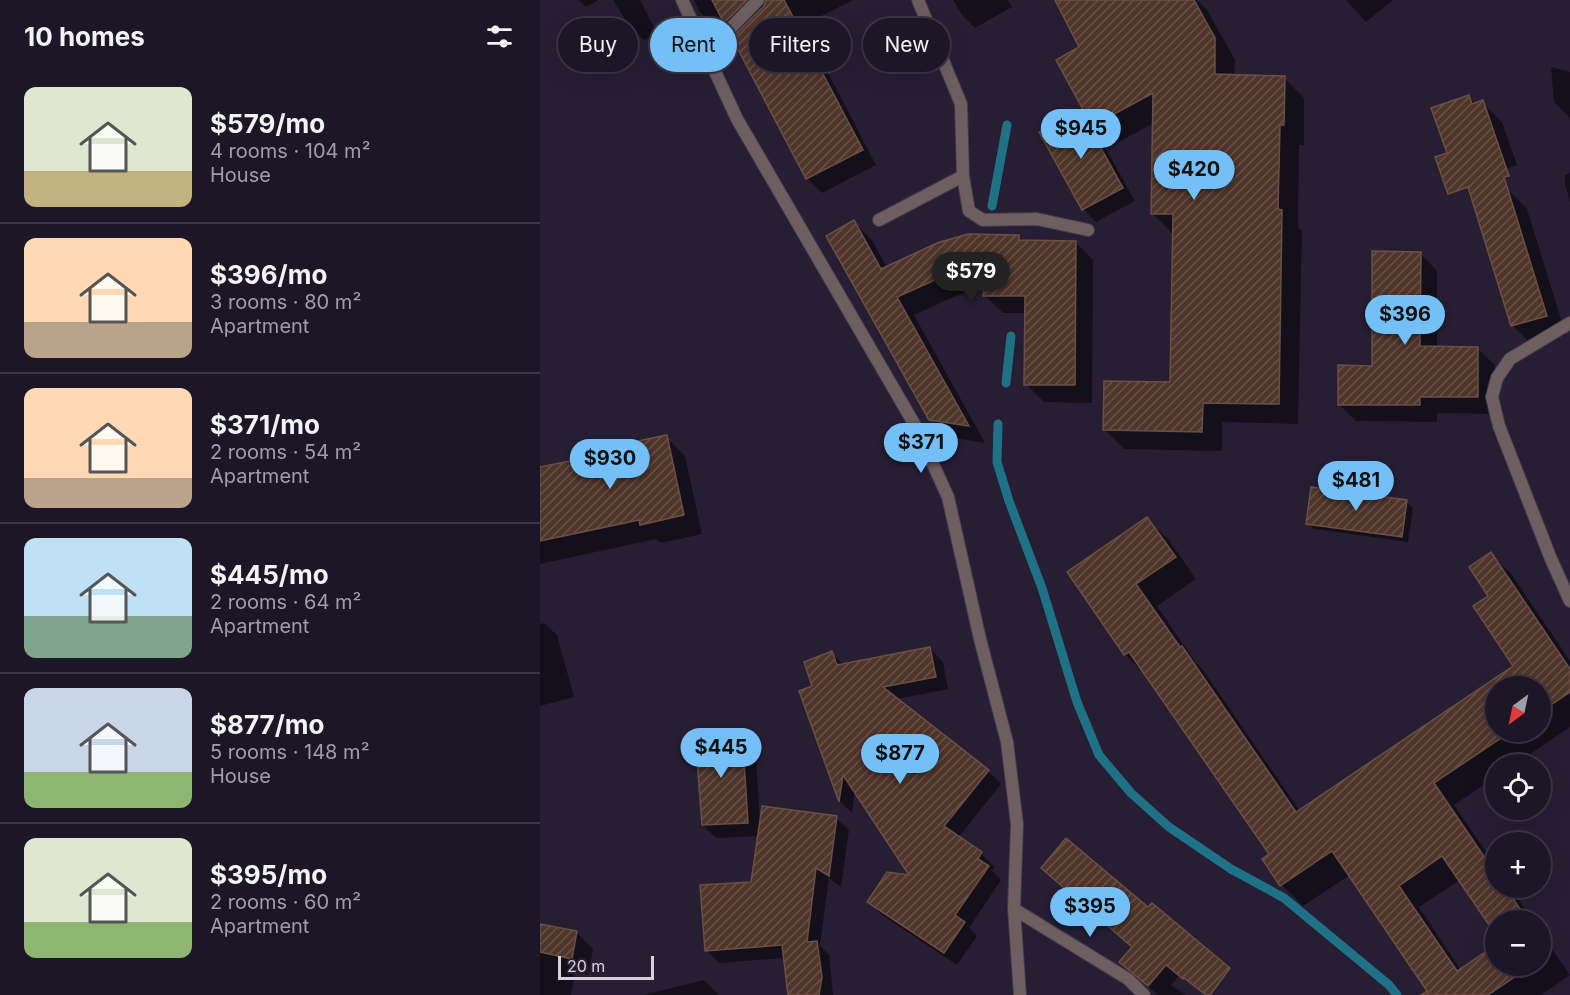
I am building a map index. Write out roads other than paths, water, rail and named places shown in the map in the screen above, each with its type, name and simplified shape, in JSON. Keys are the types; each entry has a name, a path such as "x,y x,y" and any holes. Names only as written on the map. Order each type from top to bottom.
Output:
{"street":[{"path":"682,0 690,18"},
{"path":"737,22 758,0"},
{"path":"918,0 961,104 963,176 969,212 983,220 1037,219 1088,230"},
{"path":"715,72 737,119 916,427 948,497 1007,742 1017,824 1014,909 1020,995"},
{"path":"879,220 963,176"},
{"path":"1570,322 1510,359 1497,378 1492,397 1499,426 1551,559 1570,601"},
{"path":"1014,909 1128,979 1144,995"}],"waterway":[{"path":"992,206 1007,125"},
{"path":"1006,383 1011,336"},
{"path":"998,424 997,462 1009,501 1042,588 1077,702 1099,755 1131,793 1169,827 1231,869 1284,898 1389,985 1397,995"}]}
